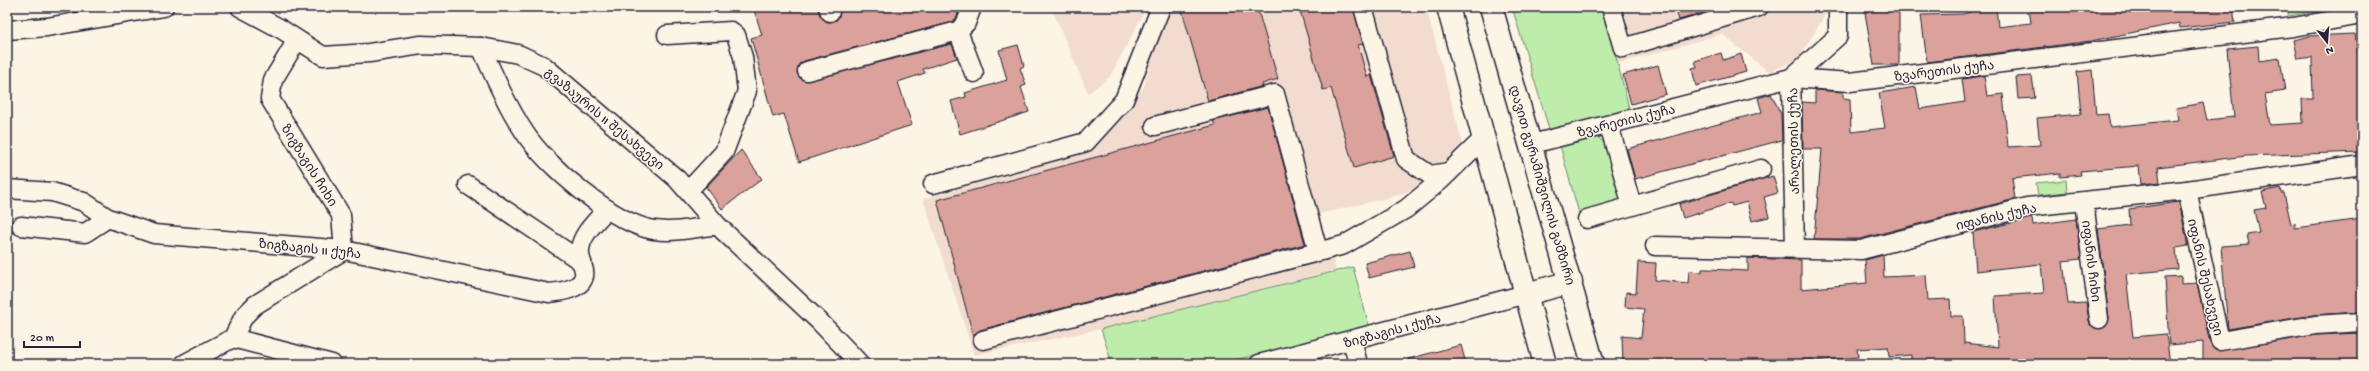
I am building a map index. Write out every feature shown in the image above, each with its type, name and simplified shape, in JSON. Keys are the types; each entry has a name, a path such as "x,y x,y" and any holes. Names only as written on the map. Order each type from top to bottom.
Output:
{"main road":[{"path":"1448,7 1545,364"},
{"name":"დავით გურამიშვილის გამზირი","path":"1491,7 1532,144 1593,364"},
{"path":"1526,294 1571,282"}],"street":[{"path":"7,30 47,27 164,7"},
{"name":"გვაზაურის II შესახვევი","path":"240,7 323,56 369,53 421,45 481,47 518,54 544,66 677,179 717,225 820,322 860,364"},
{"path":"807,71 958,31 966,24 972,7"},
{"path":"933,184 1086,142 1124,100 1161,7"},
{"path":"1364,7 1406,159 1430,175 1449,172"},
{"path":"1611,7 1623,48 1759,7"},
{"name":"არალეთის ქუჩა","path":"1795,248 1791,78 1838,36 1838,7"},
{"name":"ზვარეთის ქუჩა","path":"1532,144 1791,78 1850,82 2293,27 2362,15"},
{"path":"667,35 731,31 736,35 743,57 747,91 737,123 724,152 688,192"},
{"path":"958,31 974,73"},
{"name":"ზიგზაგის ჩიხი","path":"297,40 273,80 270,99 341,215 344,250"},
{"path":"481,47 499,88 526,135 557,169 606,209 624,219 653,230 682,231 717,225"},
{"path":"1155,126 1275,94 1318,251"},
{"path":"1609,125 1632,206"},
{"path":"983,340 1344,245 1406,208 1449,172 1484,138"},
{"name":"იფანის ქუჩა","path":"1655,246 1861,250 2027,207 2187,190 2362,165"},
{"path":"1587,219 1761,169"},
{"path":"468,185 582,262"},
{"name":"ზიგზაგის II ქუჩა","path":"7,189 52,192 84,202 108,218 154,234 344,250 549,293 566,291 580,284 585,274 580,250 585,235 606,209"},
{"name":"იფანის შესახვევი","path":"2187,190 2220,341 2315,325 2362,322"},
{"name":"იფანის ჩიხი","path":"2084,202 2099,319"},
{"path":"21,226 85,233 108,218"},
{"path":"184,364 233,338 244,316 255,305 344,250"},
{"name":"ზიგზაგის I ქუჩა","path":"1259,364 1309,358 1352,340 1526,294"},
{"path":"233,338 332,364"},
{"path":"1352,340 1358,364"}],"shaded area":[{"path":"1051,7 1147,7 1109,78 1088,93"},
{"path":"1166,7 1426,7 1464,149 1439,175 1400,195 1319,214 1336,270 1101,329 974,355 923,199 1091,151 1144,87"},
{"path":"1609,7 1830,7 1798,59 1769,72 1722,34 1617,64 1612,45"}],"green space":[{"path":"1512,7 1609,7 1613,45 1630,112 1550,132"},
{"path":"2288,7 2344,7 2288,16"},
{"path":"1595,134 1610,149 1625,204 1580,217 1559,142"},
{"path":"2066,180 2067,192 2038,195 2036,183"},
{"path":"1353,267 1370,329 1217,364 1112,364 1101,329"}],"building":[{"path":"753,7 818,7 820,16 829,22 838,18 839,7 922,7 923,10 959,7 957,17 953,22 804,61 799,64 797,73 805,81 952,44 957,58 923,69 925,73 898,82 912,125 799,162 784,114 773,117 751,38 762,35"},
{"path":"1181,7 1257,7 1278,79 1262,84 1263,86 1208,101"},
{"path":"1299,7 1353,7 1363,44 1358,45 1367,77 1371,75 1394,156 1354,168 1331,88 1323,90"},
{"path":"1675,7 1721,7 1721,8 1679,20"},
{"path":"1864,7 1899,7 1899,65 1874,65"},
{"path":"1970,7 1996,7 1998,27 2031,23 2029,7 2233,7 2235,22 2180,28 2179,23 2091,41 1927,62 1921,15 1963,14 1971,12"},
{"path":"2355,34 2358,55 2362,55 2362,152 2246,156 2158,167 2160,182 2141,184 2139,166 2080,171 2081,175 2060,177 2060,173 2012,178 2015,199 1860,239 1814,239 1822,149 1803,149 1802,102 1815,103 1815,90 1843,92 1843,98 1850,99 1851,132 1885,128 1879,93 1916,87 1920,109 1965,102 1962,79 1984,76 1987,96 2003,94 2008,147 2040,145 2037,118 2081,114 2077,72 2092,70 2096,115 2108,114 2110,127 2178,120 2176,108 2203,103 2207,120 2234,117 2227,49 2258,46 2259,61 2280,58 2285,91 2265,94 2270,125 2303,123 2302,99 2313,99 2312,57 2298,59 2294,40 2310,36"},
{"path":"1018,45 1024,66 1020,68 1026,85 1021,87 1029,112 960,134 951,101 966,97 965,93 1007,80 999,50"},
{"path":"1721,53 1723,60 1741,54 1746,72 1696,86 1692,68 1697,67 1695,61"},
{"path":"1658,65 1666,94 1631,104 1623,75"},
{"path":"2032,76 2035,98 2018,99 2016,77"},
{"path":"1771,94 1781,114 1782,140 1635,179 1627,149 1762,112 1758,98"},
{"path":"1268,107 1305,244 980,330 973,335 937,200 1215,125 1213,121"},
{"path":"741,150 762,179 722,209 706,187"},
{"path":"1773,176 1778,193 1764,197 1769,217 1752,221 1747,202 1732,206 1731,203 1683,218 1679,204"},
{"path":"2280,188 2281,193 2284,193 2291,224 2295,223 2295,228 2362,219 2362,312 2313,315 2228,329 2221,246 2249,244 2247,235 2259,233 2254,210 2266,208 2262,192"},
{"path":"2179,202 2188,246 2176,248 2178,269 2126,274 2133,337 2166,334 2170,364 1911,363 1911,355 1889,357 1888,347 1857,349 1858,357 1814,361 1813,359 1771,364 1623,364 1622,336 1641,338 1644,309 1625,307 1626,292 1636,293 1638,262 1656,263 1655,280 1688,283 1689,271 1702,272 1702,269 1708,269 1748,271 1748,258 1801,260 1801,289 1867,283 1865,260 1883,255 1884,277 1926,275 1928,300 1950,299 1951,316 1963,316 1964,343 1998,347 1995,296 2044,293 2041,264 1976,271 1973,232 2032,218 2033,225 2076,219 2081,259 2063,261 2068,304 2086,303 2090,325 2101,329 2108,323 2109,318 2098,229 2130,225 2129,209"},
{"path":"1410,251 1414,267 1369,278 1365,263"},
{"path":"2181,276 2181,284 2197,283 2210,343 2216,351 2316,335 2361,333 2362,359 2357,360 2358,364 2203,364 2203,342 2169,345 2165,277"},
{"path":"1461,345 1466,364 1409,364 1408,359"}]}
